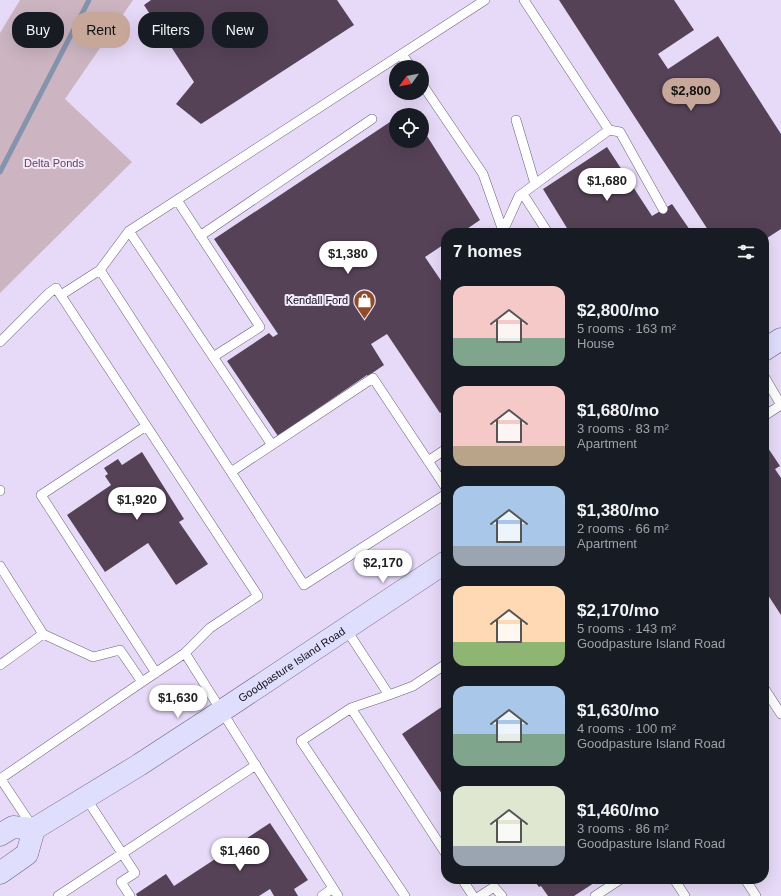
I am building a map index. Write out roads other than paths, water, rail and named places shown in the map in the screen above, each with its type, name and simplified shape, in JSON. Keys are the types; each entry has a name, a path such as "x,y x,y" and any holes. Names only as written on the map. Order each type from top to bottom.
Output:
{"main road":[{"path":"769,347 781,339"},
{"name":"Goodpasture Island Road","path":"34,829 86,798 222,711 441,565"},
{"path":"0,835 13,827 34,829 27,854 0,873"}],"lane":[{"path":"61,295 100,270 129,231 485,0"},
{"path":"524,0 609,130"},
{"path":"402,54 406,60"},
{"path":"429,94 483,174 500,228"},
{"path":"200,236 372,119"},
{"path":"516,120 535,184"},
{"path":"503,228 519,196 609,130 620,132 663,209"},
{"path":"523,194 545,228"},
{"path":"177,200 260,327 213,357"},
{"path":"129,231 272,445"},
{"path":"100,270 304,586 441,497"},
{"path":"0,342 49,293 56,288 258,596 210,628 185,653 0,779 34,829"},
{"path":"231,472 373,378 441,480"},
{"path":"769,385 781,405 769,413"},
{"path":"146,426 41,495 156,673"},
{"path":"428,461 441,452"},
{"path":"0,566 43,634 93,657 120,650 142,682"},
{"path":"346,629 389,695"},
{"path":"0,665 43,634"},
{"path":"185,653 336,892 322,896"},
{"path":"405,896 301,741 351,708 414,686 441,667"},
{"path":"769,696 781,714"},
{"path":"351,708 441,846"},
{"path":"58,896 256,765"},
{"path":"86,798 135,873 121,882 130,896"},
{"path":"465,884 473,896"},
{"path":"595,896 613,884"},
{"path":"677,884 685,896"},
{"path":"748,884 756,896"},
{"path":"480,896 494,887 502,896"}],"waterway":[{"path":"0,172 89,0"}],"place":[{"name":"Kendall Ford","path":"364,320"}],"park label":[{"name":"Delta Ponds","path":"54,163"}]}
